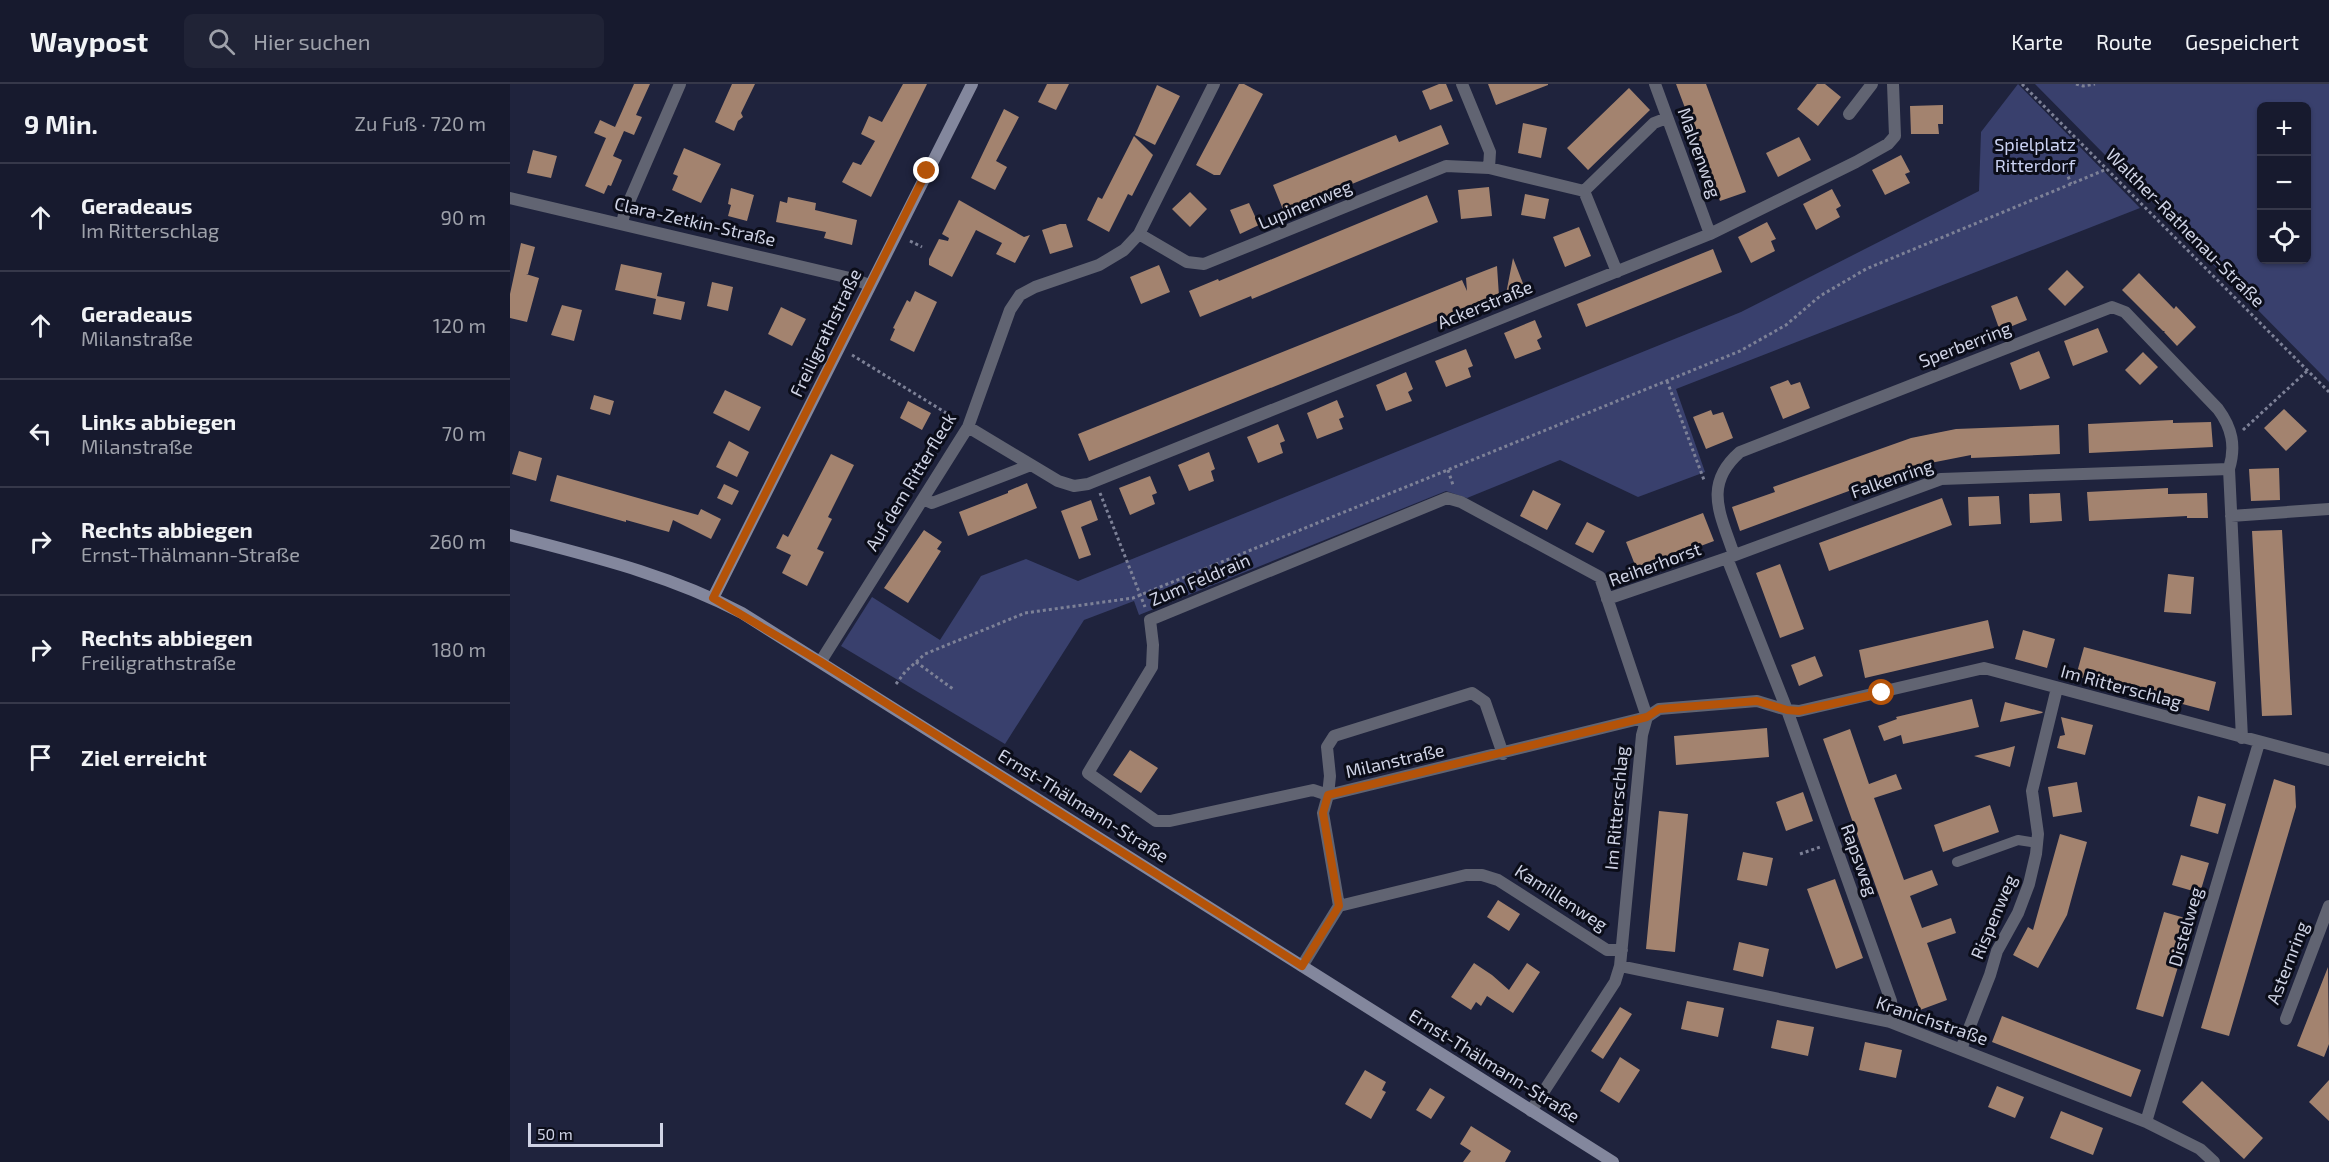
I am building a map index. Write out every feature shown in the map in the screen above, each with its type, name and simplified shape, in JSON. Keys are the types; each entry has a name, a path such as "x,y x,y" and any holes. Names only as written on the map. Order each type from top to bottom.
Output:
{"street":[{"path":"622,223 625,211 680,84"},
{"name":"Freiligrathstraße","path":"713,598 972,84"},
{"name":"Auf dem Ritterfleck","path":"821,662 968,427 1010,310 1020,294 1099,265 1124,250 1139,234 1214,84"},
{"path":"1462,84 1490,152 1489,168"},
{"name":"Malvenweg","path":"1655,84 1710,234"},
{"path":"1849,114 1872,84"},
{"name":"Ackerstraße","path":"968,427 1058,481 1074,486 1095,481 1710,234 1888,144 1895,136 1893,84"},
{"path":"1617,272 1584,191 1654,123 1666,118"},
{"name":"Lupinenweg","path":"1139,234 1187,262 1204,264 1446,166 1489,168 1584,191"},
{"name":"Clara-Zetkin-Straße","path":"510,198 854,279 870,285"},
{"name":"Sperberring","path":"1730,557 1716,501 1719,479 1726,463 1740,452 2112,307 2125,312 2229,423 2233,455 2229,469"},
{"path":"923,499 932,503 1031,465"},
{"path":"2229,469 2242,738"},
{"name":"Falkenring","path":"1730,557 1941,479 2229,469"},
{"name":"Zum Feldrain","path":"1328,795 1313,790 1164,822 1156,821 1088,773 1152,667 1153,645 1150,620 1447,498 1461,502 1600,577 1607,599"},
{"path":"2231,516 2329,509"},
{"name":"Ernst-Thälmann-Straße","path":"510,535 632,567 690,587 713,598 821,662 1613,1162"},
{"path":"1730,557 1787,710"},
{"name":"Reiherhorst","path":"1647,717 1607,599 1730,557"},
{"name":"Im Ritterschlag","path":"1531,1111 1615,982 1622,950 1642,735 1647,717 1659,709 1757,701 1787,710 1815,709 1984,669 2329,760"},
{"name":"Rispenweg","path":"1961,1049 1990,975 1996,951 2024,899 2036,854 2038,834 2032,791 2057,688"},
{"path":"1328,795 1330,776 1327,747 1334,736 1472,693 1485,702 1503,754"},
{"name":"Rapsweg","path":"1787,710 1891,1001 1890,1022"},
{"name":"Milanstraße","path":"1339,906 1323,813 1328,795 1647,717"},
{"name":"Distelweg","path":"2146,1122 2259,742"},
{"name":"Kamillenweg","path":"1339,906 1466,875 1482,875 1497,879 1607,950 1622,950"},
{"path":"1302,966 1339,906"},
{"name":"Asternring","path":"2286,1019 2326,920 2329,906"},
{"name":"Kranichstraße","path":"1620,966 1890,1022 2146,1122 2200,1149 2214,1162"}],"lane":[{"path":"1957,862 2018,840 2037,843"}],"path":[{"name":"Walther-Rathenau-Straße","path":"2022,84 2329,392"},
{"path":"2076,84 2084,86 2095,84"},
{"path":"896,684 925,654 1025,614 1140,595 1762,341 1786,325 1820,296 1866,269 2107,169"},
{"path":"2066,171 2071,183"},
{"path":"839,347 968,427"},
{"path":"2232,438 2307,370"},
{"path":"1667,381 1698,464"},
{"path":"1448,470 1455,489"},
{"path":"1095,481 1145,608"},
{"path":"916,662 953,689"},
{"path":"1800,854 1820,847"}],"green space":[{"name":"Spielplatz Ritterdorf","path":"2018,84 2140,208 1676,389 1705,472 1638,497 1560,460 1467,498 1446,491 1139,615 1134,601 1084,620 1005,744 841,646 872,597 940,640 981,576 1026,559 1078,581 1741,312 1979,191 1981,132"},
{"path":"2035,84 2329,84 2329,382"}],"building":[{"path":"634,84 650,84 636,115 642,117 634,135 624,131 613,156 622,160 611,186 608,185 604,194 585,186 606,138 594,133 600,120 615,127"},
{"path":"732,84 755,84 741,113 743,117 738,121 734,131 715,122"},
{"path":"903,84 927,84 871,197 842,182 853,162 861,165 875,141 861,134 869,116 882,122"},
{"path":"1047,84 1069,84 1056,110 1038,102"},
{"path":"1239,84 1244,84 1263,94 1220,175 1214,175 1196,165"},
{"path":"1439,84 1446,84 1453,101 1430,110 1422,91"},
{"path":"1488,84 1548,84 1548,85 1496,105"},
{"path":"1676,84 1706,84 1746,192 1720,201"},
{"path":"1817,84 1825,84 1841,97 1818,126 1797,109"},
{"path":"1157,85 1180,96 1155,145 1135,135"},
{"path":"1629,88 1650,110 1588,170 1567,148"},
{"path":"1943,105 1943,124 1938,124 1939,134 1911,134 1910,106"},
{"path":"1004,109 1019,117 996,161 1007,167 995,190 971,178"},
{"path":"1523,123 1547,128 1541,158 1518,153"},
{"path":"1441,125 1449,144 1284,212 1273,185 1396,135 1399,142"},
{"path":"1134,136 1153,155 1132,196 1128,194 1109,232 1087,220 1098,197 1102,199"},
{"path":"1799,137 1811,160 1778,177 1766,153"},
{"path":"684,148 721,164 701,203 672,190 678,176 673,174"},
{"path":"533,150 557,156 551,178 527,173"},
{"path":"1901,155 1910,172 1905,174 1910,183 1885,195 1872,170"},
{"path":"1489,187 1492,216 1461,219 1458,190"},
{"path":"731,188 754,195 747,221 728,216 731,205 728,204"},
{"path":"1832,189 1841,206 1836,209 1840,217 1816,230 1803,204"},
{"path":"1190,192 1207,209 1190,227 1172,209"},
{"path":"1525,194 1549,199 1545,219 1521,215"},
{"path":"1427,195 1438,222 1252,299 1251,296 1200,317 1189,291 1218,279 1219,281"},
{"path":"788,197 816,203 815,210 857,220 852,245 824,238 826,232 776,222 780,201 787,203"},
{"path":"959,200 1024,237 1030,235 1015,263 996,254 1002,243 976,230 952,277 929,265 929,259 939,239 948,241 949,238 942,234"},
{"path":"1249,203 1259,225 1240,234 1230,210"},
{"path":"1767,222 1776,239 1771,241 1775,251 1751,263 1738,237"},
{"path":"1066,224 1073,247 1050,254 1042,230"},
{"path":"1579,227 1591,256 1565,267 1553,237"},
{"path":"521,243 535,247 528,274 526,274 539,278 527,322 510,318 510,294"},
{"path":"1713,249 1722,272 1586,327 1577,304"},
{"path":"1513,258 1524,286 1506,294"},
{"path":"621,264 662,273 657,296 685,302 681,320 653,314 656,299 615,290"},
{"path":"1159,265 1170,292 1141,304 1130,277"},
{"path":"1497,266 1499,296 1089,461 1078,434 1462,280 1467,291 1466,278"},
{"path":"2067,270 2084,287 2065,306 2048,289"},
{"path":"2139,273 2174,309 2176,306 2196,327 2177,346 2165,331 2122,290"},
{"path":"712,282 733,287 728,311 707,306"},
{"path":"915,291 937,302 914,352 890,340 895,329 893,328 907,300 910,302"},
{"path":"2017,296 2027,320 2000,331 1991,306"},
{"path":"562,305 582,310 574,341 551,335"},
{"path":"781,307 806,319 792,346 768,334"},
{"path":"1535,320 1542,337 1537,340 1541,349 1515,359 1504,333"},
{"path":"2098,328 2108,352 2073,366 2064,341"},
{"path":"1466,349 1473,366 1468,368 1471,377 1446,387 1435,361"},
{"path":"2039,351 2050,378 2020,390 2010,363"},
{"path":"2143,352 2158,367 2140,385 2125,370"},
{"path":"1406,372 1413,389 1408,392 1412,401 1386,411 1376,385"},
{"path":"1788,380 1791,385 1800,382 1810,408 1783,419 1770,387"},
{"path":"725,390 761,407 749,431 713,413"},
{"path":"594,395 614,401 610,415 590,409"},
{"path":"1337,400 1344,417 1339,419 1343,429 1317,439 1307,413"},
{"path":"908,401 931,413 922,430 900,418"},
{"path":"2284,409 2307,431 2286,451 2264,428"},
{"path":"1711,410 1713,415 1723,412 1733,438 1706,449 1693,417"},
{"path":"2173,420 2173,423 2211,422 2213,447 2089,453 2088,424"},
{"path":"1278,424 1285,441 1280,443 1283,453 1258,463 1247,437"},
{"path":"2059,425 2060,454 1971,458 1971,455 1905,468 1906,470 1740,531 1732,507 1775,492 1773,487 1911,438 1956,429"},
{"path":"729,441 749,452 737,477 716,467"},
{"path":"519,451 542,458 536,481 512,474"},
{"path":"1209,452 1215,469 1211,471 1214,481 1189,491 1178,465"},
{"path":"831,454 854,465 828,517 832,519 817,549 824,552 807,586 782,573 791,555 776,548 783,534 788,537"},
{"path":"2279,468 2280,500 2251,501 2249,469"},
{"path":"557,475 698,515 701,509 721,519 711,539 673,520 669,532 626,520 626,522 550,501"},
{"path":"1150,476 1157,493 1152,495 1155,504 1130,515 1119,488"},
{"path":"1027,483 1037,508 968,536 959,512"},
{"path":"724,484 739,491 732,505 717,498"},
{"path":"2168,488 2168,494 2207,493 2208,518 2187,518 2187,516 2089,521 2087,492"},
{"path":"1533,490 1561,504 1547,530 1520,516"},
{"path":"2060,493 2062,521 2030,523 2029,494"},
{"path":"1999,496 2001,524 1969,526 1968,497"},
{"path":"1942,498 1952,525 1829,571 1819,543"},
{"path":"1091,500 1098,520 1081,527 1091,555 1079,559 1061,511"},
{"path":"1703,513 1714,541 1637,570 1626,542"},
{"path":"1587,522 1605,531 1593,553 1575,544"},
{"path":"924,530 942,542 937,549 941,551 908,603 884,588"},
{"path":"2282,530 2292,715 2262,716 2252,531"},
{"path":"1780,564 1804,629 1780,638 1756,573"},
{"path":"2168,574 2194,577 2191,614 2164,612"},
{"path":"1988,620 1994,648 1865,678 1859,650"},
{"path":"2023,630 2055,639 2047,668 2015,659"},
{"path":"2084,647 2216,682 2209,711 2076,676"},
{"path":"1815,656 1823,676 1799,686 1791,665"},
{"path":"1972,699 1979,727 1903,744 1901,735 1884,741 1878,726 1897,719 1896,717"},
{"path":"2005,702 2043,712 2000,722"},
{"path":"2061,717 2093,725 2085,755 2057,748 2060,736 2065,735"},
{"path":"1767,728 1769,757 1676,765 1674,736"},
{"path":"1850,729 1869,784 1896,774 1902,789 1874,798 1904,880 1932,870 1938,885 1910,896 1922,928 1951,918 1956,933 1927,943 1947,1000 1920,1010 1823,739"},
{"path":"2015,746 2010,767 1974,756 2004,749"},
{"path":"1130,750 1158,768 1141,793 1113,775"},
{"path":"2274,779 2295,786 2296,807 2229,1036 2201,1028"},
{"path":"2077,782 2082,812 2053,817 2048,787"},
{"path":"1803,792 1813,821 1786,831 1776,802"},
{"path":"2198,796 2226,804 2218,834 2190,826"},
{"path":"1990,805 1999,832 1943,852 1934,825"},
{"path":"1659,811 1688,814 1675,952 1646,949"},
{"path":"2060,834 2087,842 2067,915 2038,968 2013,955 2028,927 2033,930"},
{"path":"1743,852 1773,858 1767,886 1737,880"},
{"path":"2181,855 2209,863 2200,893 2172,885"},
{"path":"1835,879 1863,958 1836,969 1807,889"},
{"path":"1498,900 1520,914 1509,931 1487,917"},
{"path":"2164,912 2192,920 2163,1017 2136,1009"},
{"path":"1739,942 1769,949 1763,977 1733,970"},
{"path":"1474,963 1509,990 1527,963 1540,972 1513,1013 1487,996 1481,1006 1476,1002 1471,1010 1451,997"},
{"path":"2328,967 2329,1044 2324,1057 2297,1046"},
{"path":"1687,1001 1724,1008 1718,1037 1681,1029"},
{"path":"1620,1007 1632,1014 1603,1059 1591,1051"},
{"path":"2002,1016 2141,1070 2131,1097 1992,1042"},
{"path":"1777,1020 1814,1027 1808,1056 1771,1048"},
{"path":"1865,1042 1902,1050 1896,1078 1859,1070"},
{"path":"1620,1057 1640,1070 1619,1103 1600,1091"},
{"path":"1365,1070 1386,1082 1382,1090 1386,1092 1371,1119 1345,1104"},
{"path":"2329,1080 2329,1121 2309,1102"},
{"path":"2202,1081 2263,1138 2244,1159 2182,1102"},
{"path":"1997,1086 2024,1097 2015,1118 1988,1107"},
{"path":"1430,1088 1445,1097 1431,1119 1416,1110"},
{"path":"2061,1111 2103,1128 2093,1155 2050,1138"},
{"path":"1471,1126 1511,1151 1505,1162 1463,1162 1471,1151 1460,1144"}],"route":[{"path":"927,171 713,598 742,613 821,662 1302,966 1339,906 1323,813 1328,795 1647,717 1659,709 1757,701 1787,710 1799,711 1882,693"}]}
